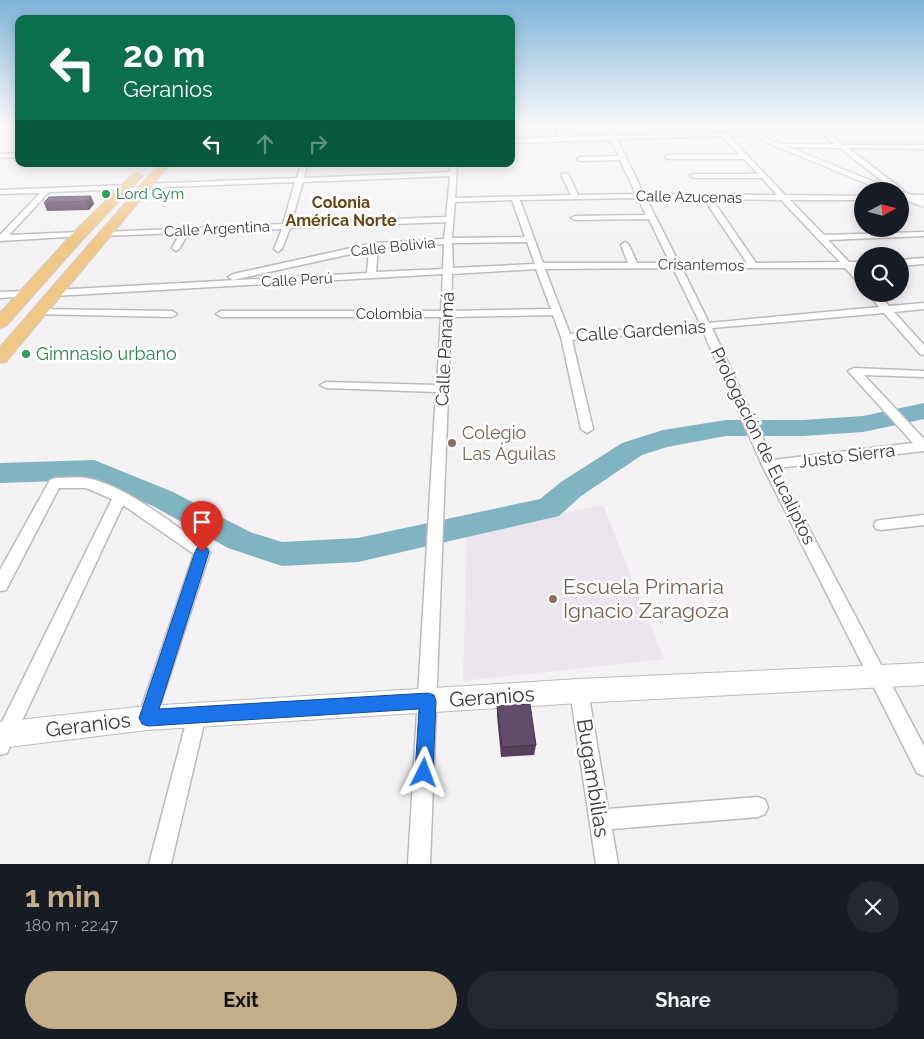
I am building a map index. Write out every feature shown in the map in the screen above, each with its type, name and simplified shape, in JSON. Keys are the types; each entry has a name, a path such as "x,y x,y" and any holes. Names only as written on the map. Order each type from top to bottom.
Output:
{"main road":[{"path":"0,323 80,234 146,167"},
{"path":"0,358 162,167"}],"street":[{"name":"Prologación de Eucaliptos","path":"625,164 706,326 770,465 924,766"},
{"path":"752,164 854,272"},
{"path":"825,164 869,182"},
{"path":"862,164 885,182"},
{"path":"278,249 288,225 303,167"},
{"path":"145,186 301,180 454,169"},
{"name":"Calle Panamá","path":"419,864 448,241 454,169"},
{"path":"565,175 576,196"},
{"path":"694,176 764,176"},
{"path":"66,190 75,180"},
{"path":"0,192 127,187"},
{"path":"1,238 46,191"},
{"path":"909,195 924,198"},
{"name":"Calle Azucenas","path":"451,200 576,196 854,198"},
{"path":"707,197 754,266"},
{"path":"909,197 924,204"},
{"path":"515,198 566,337 587,429"},
{"path":"575,218 653,218"},
{"name":"Calle Argentina","path":"104,234 450,219"},
{"path":"176,248 185,230"},
{"path":"1,238 80,234"},
{"path":"822,238 924,234"},
{"name":"Calle Bolivia","path":"199,284 374,246 448,241 530,239"},
{"path":"626,245 633,264"},
{"path":"372,276 374,246"},
{"path":"909,262 924,261"},
{"name":"Crisantemos","path":"540,266 633,264 854,266"},
{"name":"Calle Perú","path":"54,293 540,266"},
{"path":"0,295 26,294"},
{"path":"880,302 924,352"},
{"name":"Calle Gardenias","path":"566,337 924,306"},
{"path":"38,312 172,314"},
{"name":"Colombia","path":"221,314 557,312"},
{"path":"924,374 854,371 924,446"},
{"path":"326,384 442,389"},
{"name":"Justo Sierra","path":"770,465 924,446"},
{"path":"0,585 55,483 89,483 120,498 202,552 148,718"},
{"path":"2,739 120,498"},
{"path":"882,525 924,520"},
{"name":"Geranios","path":"2,739 148,718 580,691 924,674"},
{"name":"Bugambilias","path":"580,691 607,864"},
{"path":"160,864 197,715"},
{"path":"600,820 758,807"}],"shaded area":[{"name":"Escuela Primaria Ignacio Zaragoza","path":"603,505 664,659 463,681 467,532"}],"building":[{"path":"91,196 86,201 44,203 49,197"},
{"path":"530,704 536,745 502,747 497,706"}],"waterway":[{"path":"0,473 94,470 163,499 239,540 282,554 358,550 549,508 571,489 632,449 663,439 726,428 803,428 863,424 924,411"}],"place":[{"name":"Lord Gym","path":"106,194"},
{"name":"Gimnasio urbano","path":"26,354"},
{"name":"Colegio Las Águilas","path":"452,443"},
{"name":"Escuela Primaria Ignacio Zaragoza","path":"553,599"}],"district":[{"name":"Colonia América Norte","path":"341,211"}],"route":[{"path":"202,552 148,718 428,701 424,773"}]}
